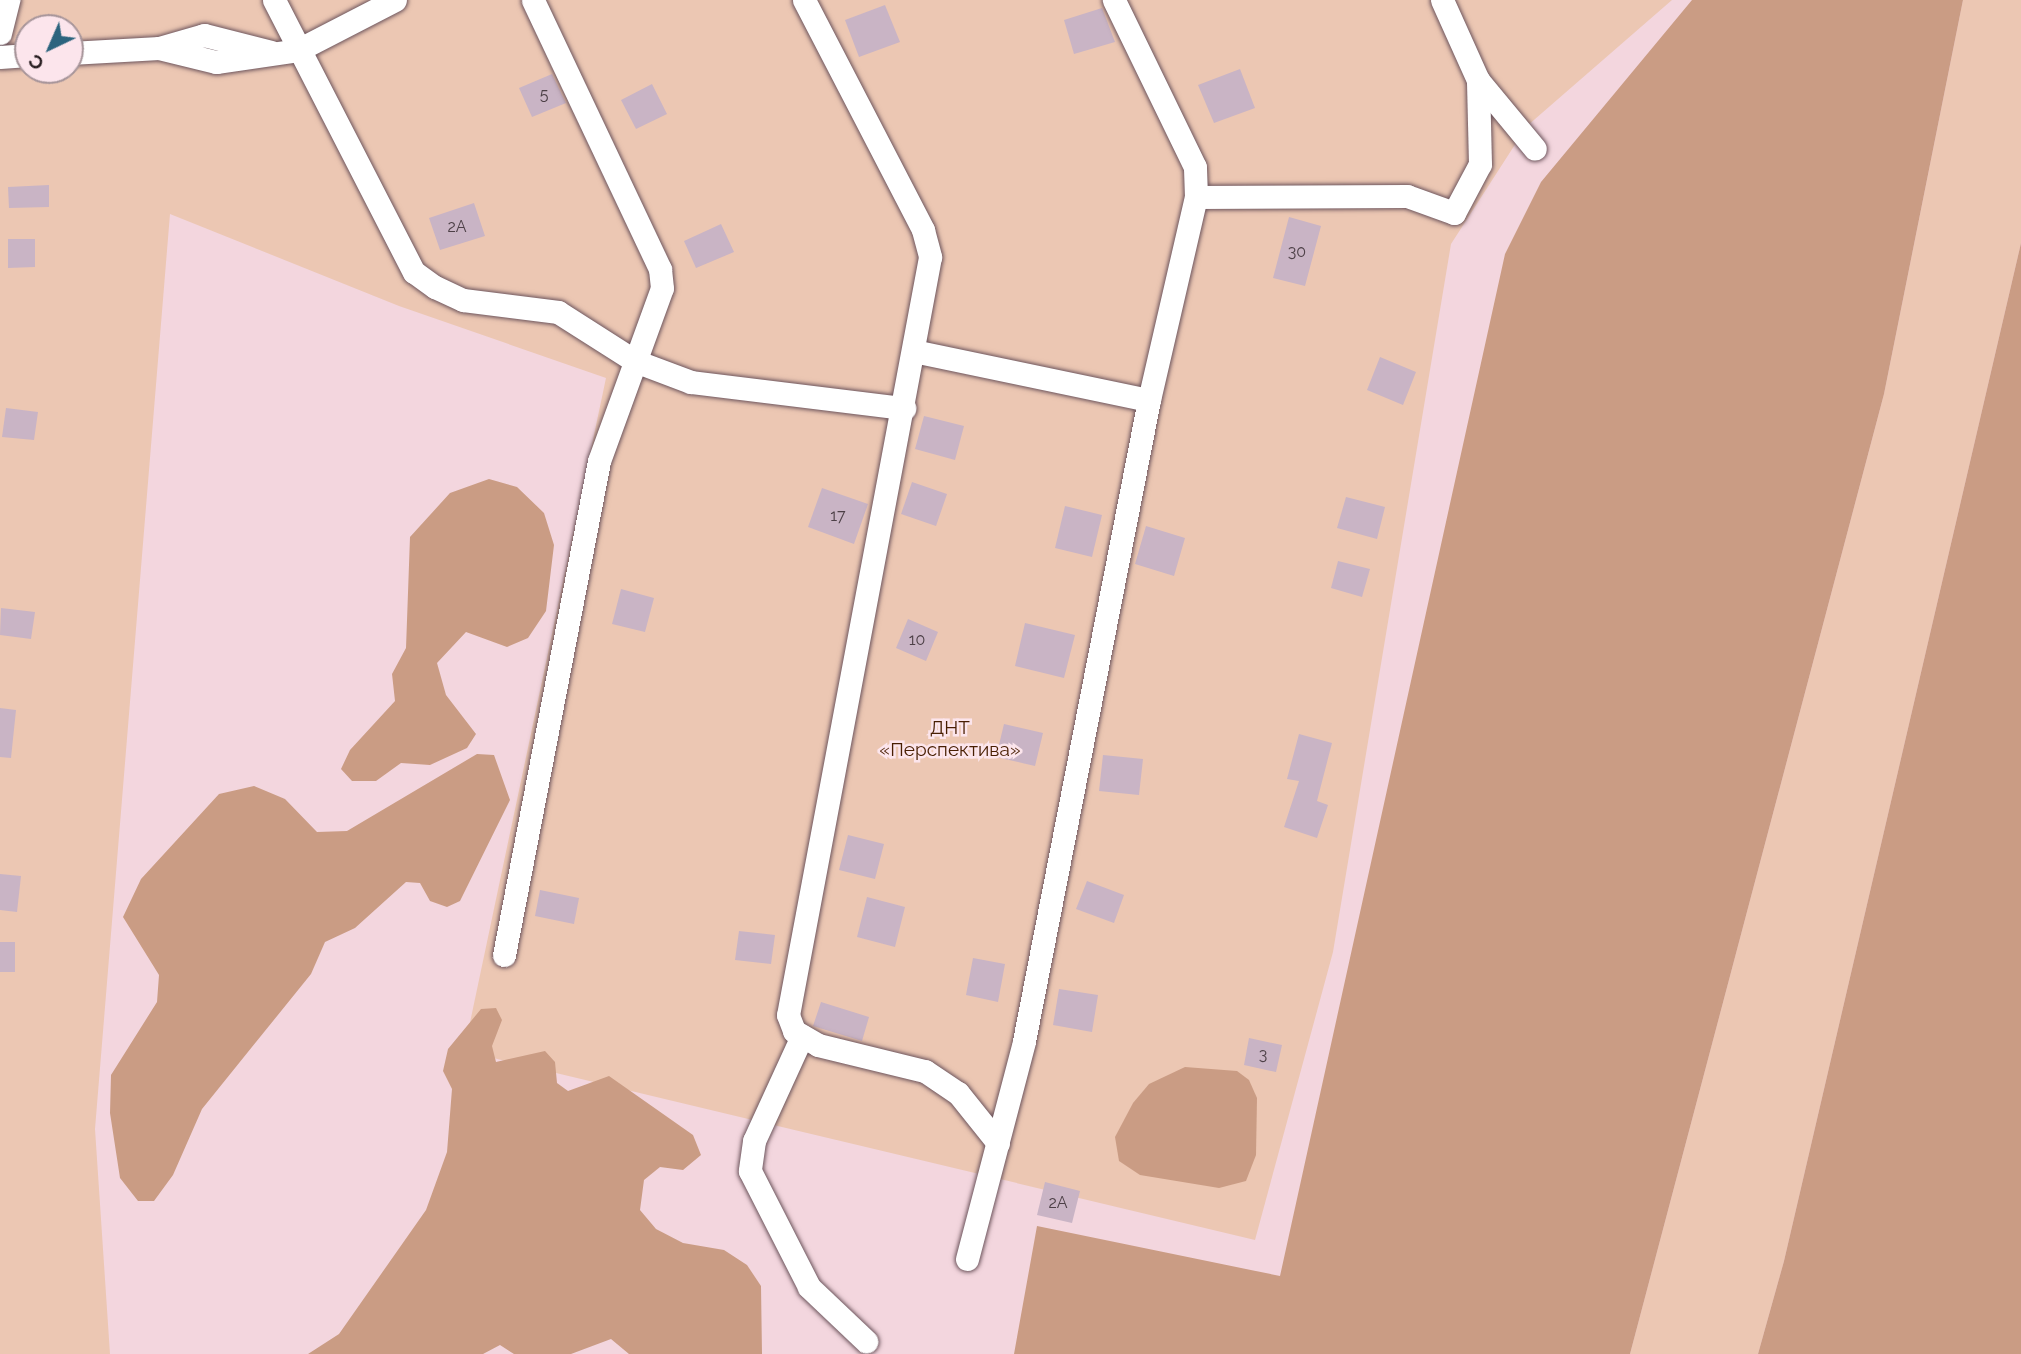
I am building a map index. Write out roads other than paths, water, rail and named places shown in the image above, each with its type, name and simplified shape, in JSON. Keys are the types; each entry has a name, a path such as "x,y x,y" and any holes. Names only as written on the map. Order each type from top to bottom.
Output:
{"street":[{"path":"0,33 8,0"},
{"path":"274,0 414,272 463,300 558,312 635,361 691,382 904,408"},
{"path":"84,52 159,48 216,62 298,50 396,0"},
{"path":"504,955 599,461 662,288 660,269 533,0"},
{"path":"804,0 923,230 930,257 789,1015 802,1036 925,1071 958,1093 998,1143"},
{"path":"967,1259 1027,1028 1149,400 1196,197 1195,167 1114,0"},
{"path":"1442,0 1478,80 1535,149"},
{"path":"1196,197 1407,196 1454,213 1480,164 1478,80"},
{"path":"914,351 1149,400"},
{"path":"802,1036 754,1141 750,1171 808,1287 866,1341"}],"park label":[{"name":"ДНТ «Перспектива»","path":"950,739"}]}
